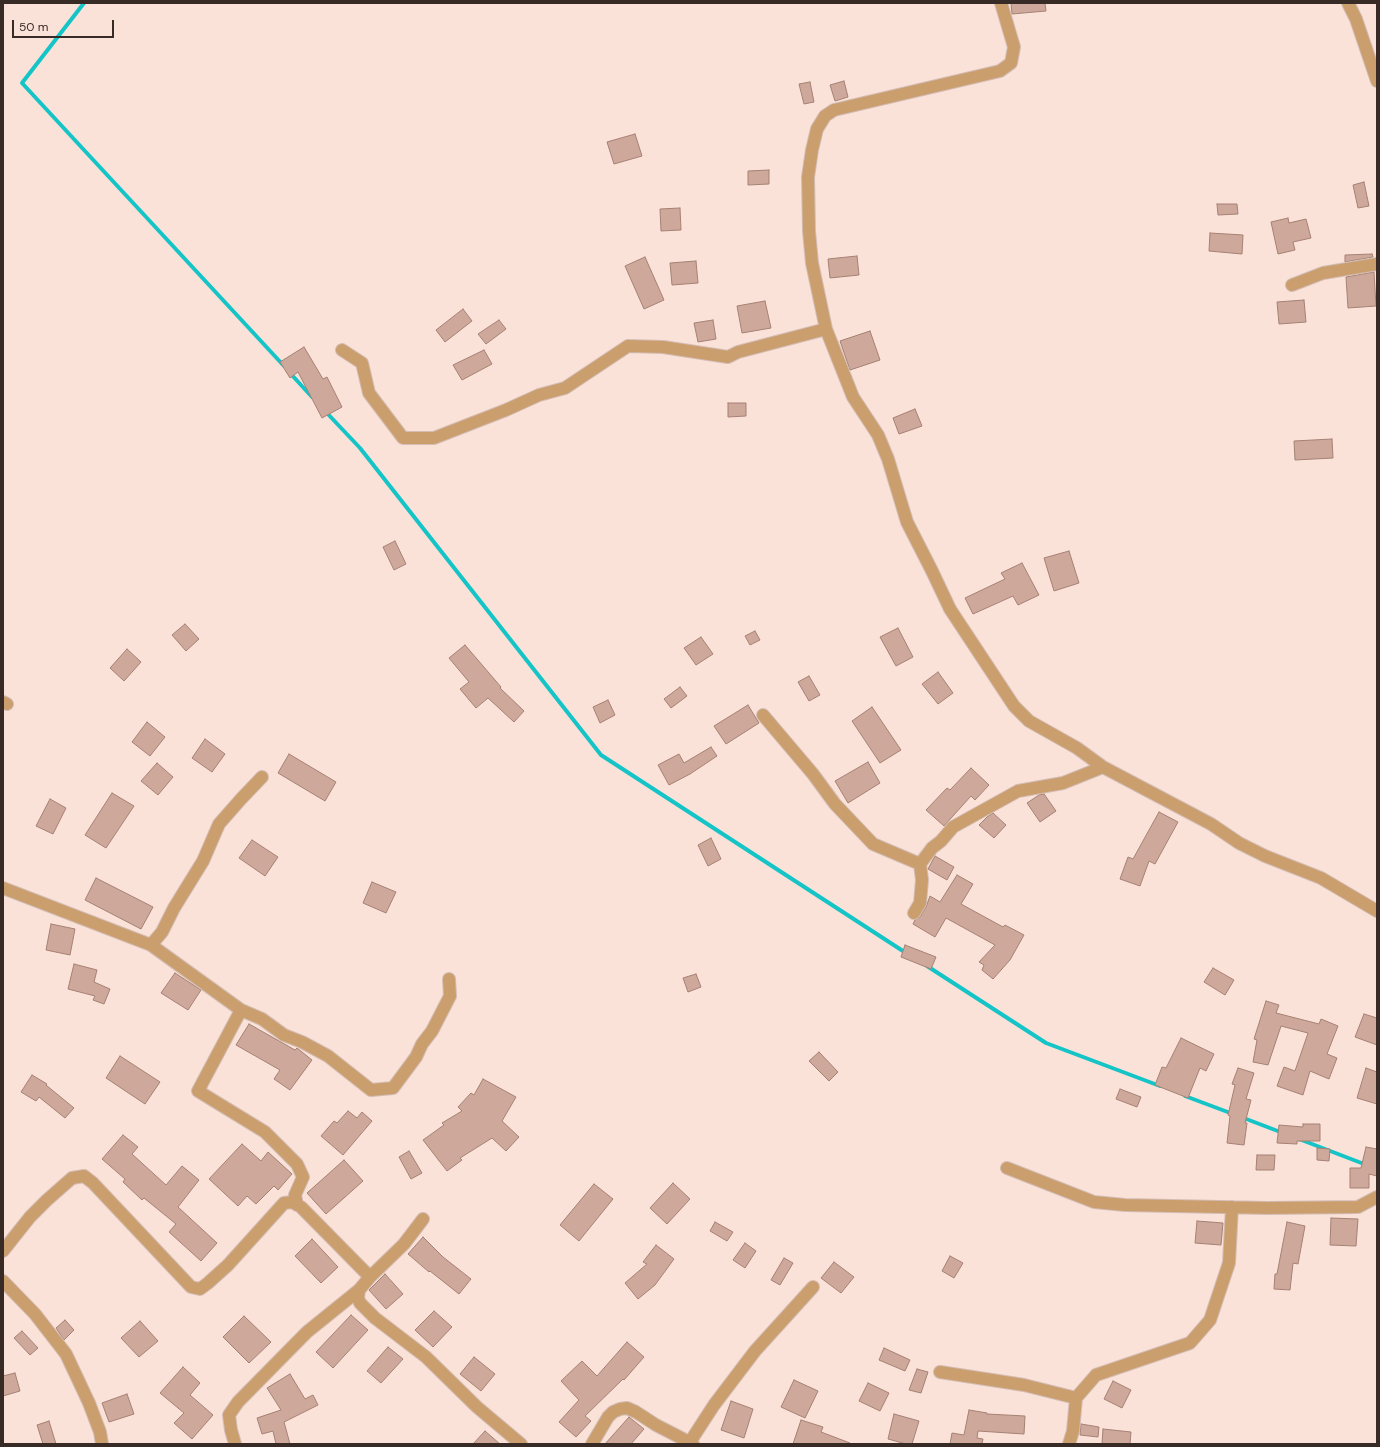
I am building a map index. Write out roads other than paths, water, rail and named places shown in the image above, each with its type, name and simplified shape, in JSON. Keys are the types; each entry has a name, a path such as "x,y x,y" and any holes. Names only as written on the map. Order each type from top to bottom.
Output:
{"street":[{"path":"1001,3 1014,47 1011,63 1000,71 834,110 825,116 816,129 808,177 809,231 812,263 826,328 853,397 878,436 888,458 907,522 950,609 1014,706 1029,721 1077,748 1102,767 1211,824 1239,844 1321,878 1377,911"},
{"path":"1348,3 1356,19 1377,82"},
{"path":"1292,285 1323,273 1377,264"},
{"path":"342,350 362,363 369,393 403,438 434,438 499,413 539,395 565,388 628,346 663,347 728,356 826,328"},
{"path":"763,715 813,774 834,804 873,844 920,864"},
{"path":"914,913 920,903 922,880 920,864 932,848 941,841 953,827 1018,791 1063,782 1102,767"},
{"path":"151,945 162,932 174,908 200,867 219,824 262,777"},
{"path":"3,888 151,945 241,1010 262,1020 284,1035 302,1042 328,1056 371,1090 393,1088 416,1057 422,1044 432,1031 450,996 448,979"},
{"path":"241,1010 198,1091 265,1132 296,1164 303,1177 295,1196 297,1205"},
{"path":"1007,1168 1094,1202 1125,1205 1358,1207 1377,1197"},
{"path":"3,1251 30,1217 47,1200 72,1178 84,1176 93,1183 191,1287 200,1289 208,1283 228,1265 284,1203 292,1202 297,1205 370,1277"},
{"path":"1069,1444 1073,1431 1076,1398 1096,1375 1190,1343 1210,1320 1229,1263 1232,1207"},
{"path":"235,1444 230,1430 229,1415 238,1402 307,1332 359,1290 370,1277 404,1244 423,1219"},
{"path":"3,1280 35,1314 66,1354 89,1403 100,1432 102,1444"},
{"path":"592,1444 608,1417 613,1412 627,1408 656,1425 692,1443 714,1405 756,1351 813,1287"},
{"path":"359,1290 358,1298 366,1311 426,1358 477,1407 521,1444"},
{"path":"940,1372 1024,1385 1076,1398"}],"waterway":[{"path":"84,3 22,83 284,366"},
{"path":"290,373 312,397"},
{"path":"325,411 360,448 601,755 906,953"},
{"path":"927,966 1046,1043 1160,1086"},
{"path":"1185,1096 1233,1114"},
{"path":"1241,1117 1283,1133"},
{"path":"1299,1139 1377,1169"}]}
